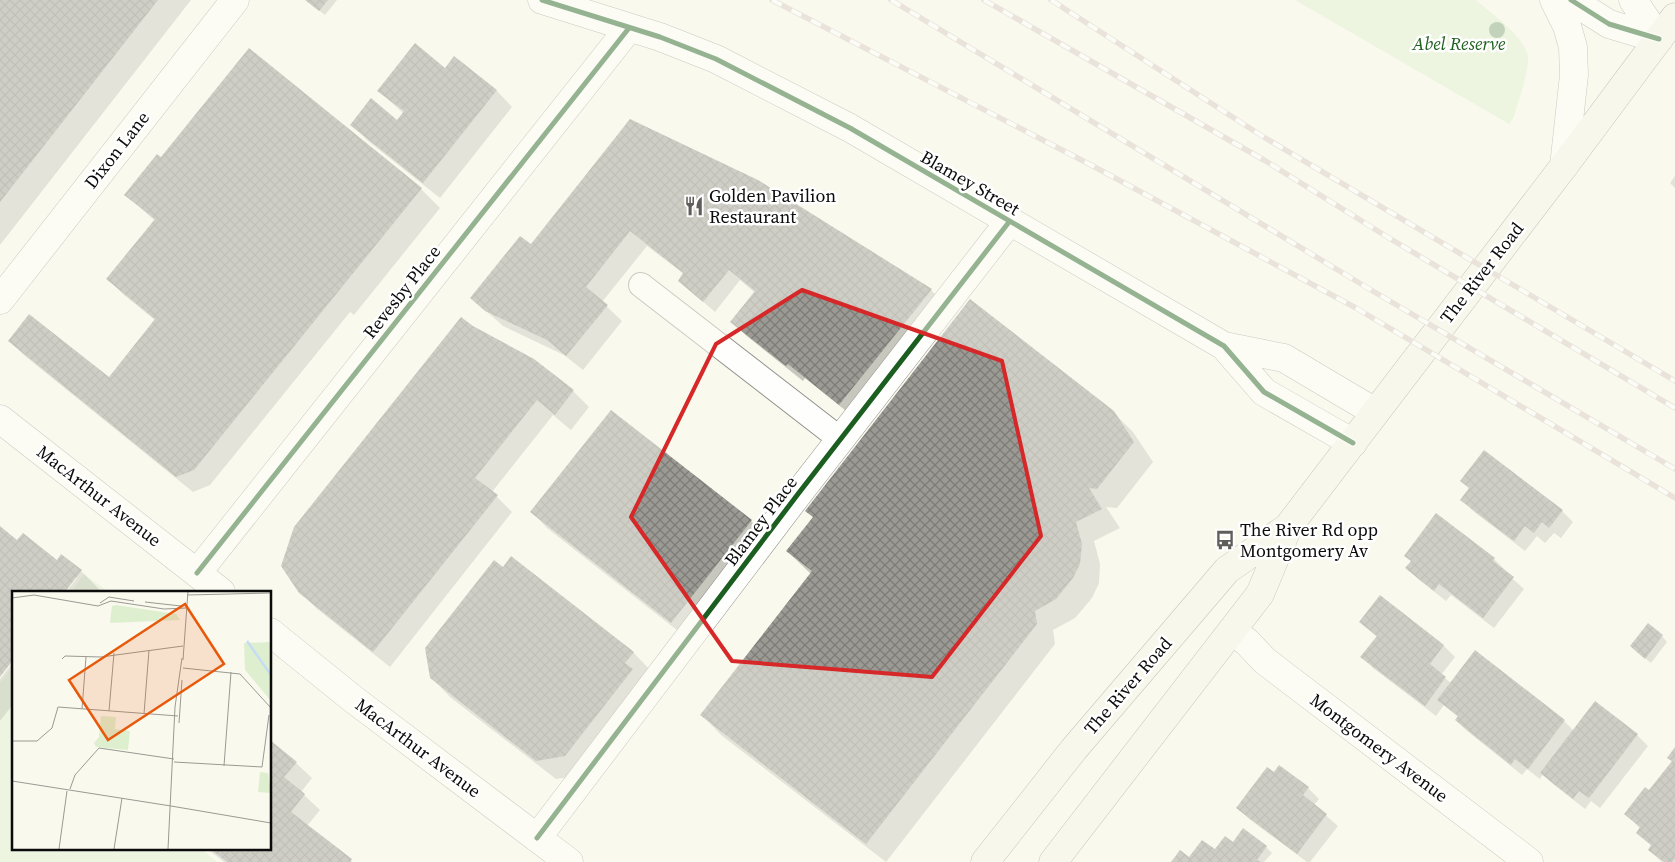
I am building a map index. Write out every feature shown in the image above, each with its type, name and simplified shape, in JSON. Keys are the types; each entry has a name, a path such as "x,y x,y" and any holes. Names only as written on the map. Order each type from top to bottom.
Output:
{"main road":[{"name":"The River Road","path":"1053,862 1260,594 1288,527 1564,166 1675,17"},
{"name":"The River Road","path":"986,862 1074,749 1227,570 1288,527"}],"street":[{"name":"Dixon Lane","path":"0,300 235,0"},
{"name":"Blamey Street","path":"542,0 679,43 716,59 850,128 1224,346 1284,358 1376,412"},
{"path":"1554,0 1567,26 1573,47 1574,74 1564,166"},
{"path":"1571,0 1609,24 1659,40"},
{"path":"1634,0 1659,40"},
{"name":"Revesby Place","path":"197,573 628,28"},
{"name":"Blamey Place","path":"537,838 840,440 1009,222"},
{"name":"Blamey Street","path":"1224,346 1264,392 1353,442"},
{"name":"MacArthur Avenue","path":"0,419 220,591"},
{"name":"Montgomery Avenue","path":"1232,631 1247,642 1265,661 1529,862"},
{"name":"MacArthur Avenue","path":"271,633 353,699 569,862"}],"lane":[{"path":"641,285 840,440"}],"highlighted area":[{"path":"802,290 1002,361 1041,536 932,677 732,661 631,517 716,344"}],"green space":[{"name":"Abel Reserve","path":"1295,0 1476,0 1512,31 1527,53 1526,75 1514,117 1509,124"},
{"path":"84,574 108,591 72,591"},
{"path":"12,668 12,850 202,850 217,862 0,862 0,683"}],"building":[{"path":"0,0 158,0 0,202"},
{"path":"305,0 328,0 319,11"},
{"path":"415,43 445,68 454,56 497,90 423,183 350,125 371,98 397,120 404,111 377,91"},
{"path":"249,48 422,188 194,470 176,477 8,341 29,314 109,377 155,319 106,279 155,219 124,195 157,154 161,157"},
{"path":"630,119 758,180 932,289 839,405 788,364 786,366 730,322 755,291 729,270 703,302 678,281 683,273 630,231 586,287 608,305 566,356 547,340 485,311 470,298 520,236 531,244"},
{"path":"970,299 1114,411 1134,442 1097,489 1089,488 1102,509 1076,522 1082,544 1080,564 1073,578 1056,599 1035,611 1037,624 866,844 700,715 812,571 786,551 813,517 805,511"},
{"path":"461,317 473,326 534,359 574,390 555,415 537,400 475,478 498,495 373,652 299,593 281,566 294,527"},
{"path":"611,410 752,520 671,623 530,512"},
{"path":"1484,450 1563,510 1549,528 1542,522 1534,533 1525,526 1514,541 1460,500 1469,488 1460,481"},
{"path":"1436,513 1495,558 1493,561 1514,577 1483,618 1439,584 1434,591 1405,568 1411,561 1404,556"},
{"path":"0,526 17,540 23,533 57,560 61,554 82,570 66,591 12,591 12,662 0,677"},
{"path":"511,556 634,652 625,663 633,669 565,756 536,761 430,678 425,648 494,560 503,567"},
{"path":"1380,595 1444,645 1430,664 1446,677 1425,706 1360,657 1377,636 1359,622"},
{"path":"1648,623 1663,635 1645,659 1630,646"},
{"path":"1475,650 1565,720 1528,769 1515,759 1511,765 1455,720 1458,716 1437,700"},
{"path":"1595,701 1638,734 1589,798 1579,791 1573,799 1540,773"},
{"path":"271,741 297,762 284,777 305,794 291,812 352,859 350,862 227,862 212,850 271,850"},
{"path":"1675,747 1675,859 1672,862 1664,862 1648,850 1651,845 1636,833 1640,827 1624,814 1645,787 1649,790 1672,761 1667,758"},
{"path":"1279,765 1309,787 1303,795 1327,814 1297,854 1236,808 1267,767 1274,772"},
{"path":"1243,828 1267,846 1257,860 1261,862 1171,862 1180,850 1189,857 1202,840 1215,849 1225,836 1233,842"}],"railway":[{"path":"772,0 1091,165 1356,308 1675,498"},
{"path":"891,0 1366,287 1675,469"},
{"path":"984,0 1264,160 1389,238 1675,408"},
{"path":"1051,0 1262,136 1675,381"}],"cycle path":[{"path":"542,0 660,37 716,59 850,128 1224,346 1264,392 1353,443"},
{"path":"1571,0 1609,24 1659,39"},
{"path":"197,573 629,28"},
{"path":"537,838 798,494 1009,222"}],"place":[{"name":"Golden Pavilion Restaurant","path":"694,206"},
{"name":"The River Rd opp Montgomery Av","path":"1225,540"}]}
